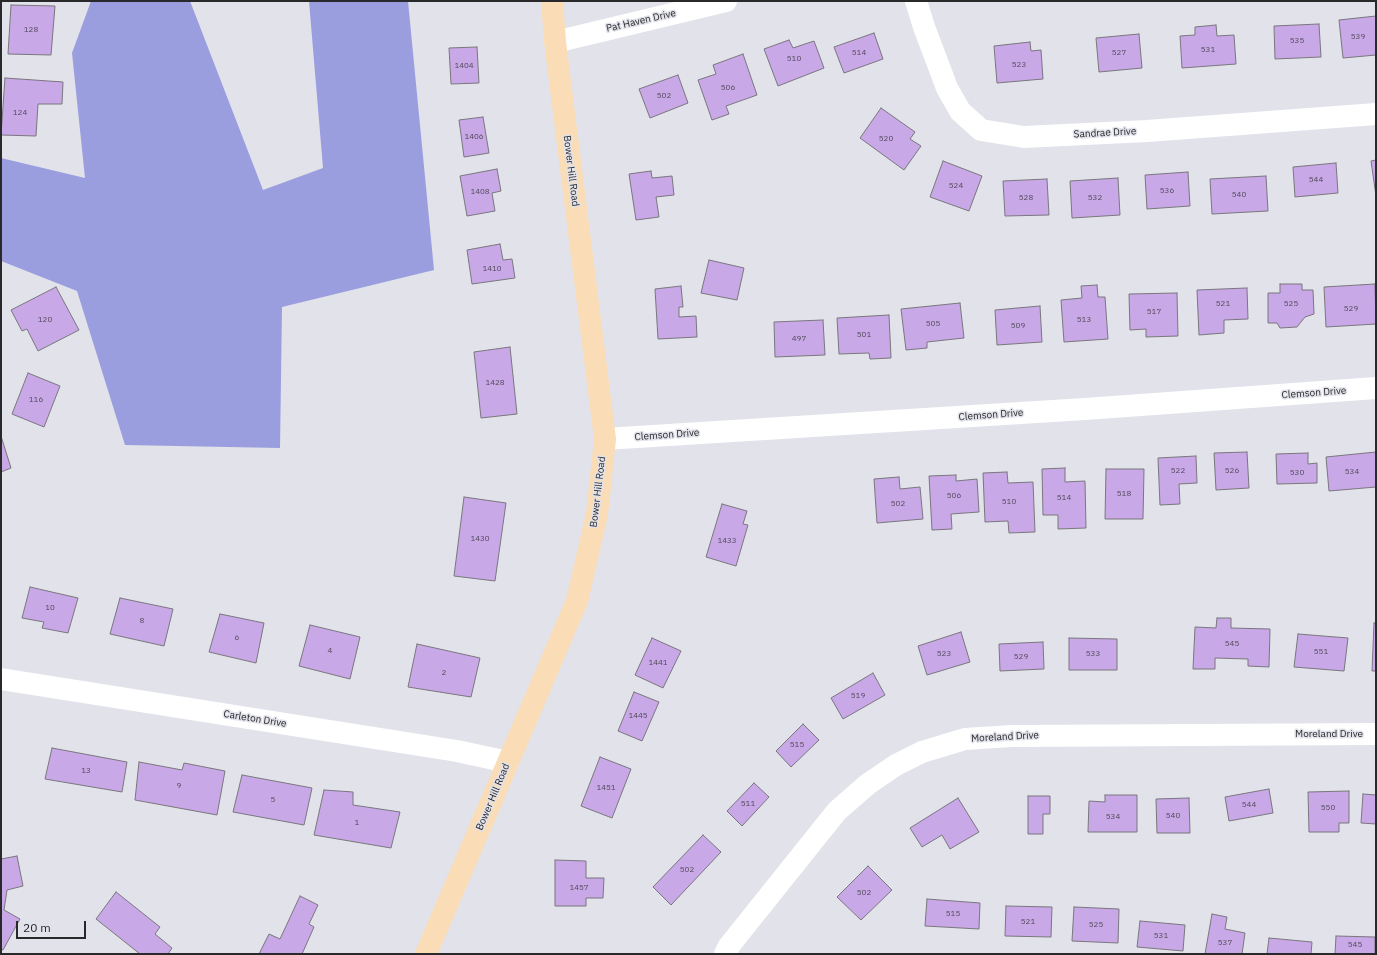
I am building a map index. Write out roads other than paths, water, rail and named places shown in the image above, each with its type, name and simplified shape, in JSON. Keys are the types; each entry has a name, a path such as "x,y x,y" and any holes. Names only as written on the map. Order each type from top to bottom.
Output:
{"main road":[{"name":"Bower Hill Road","path":"426,954 577,601 598,514 605,439 555,42 552,1"}],"street":[{"name":"Pat Haven Drive","path":"555,42 726,1"},
{"name":"Sandrae Drive","path":"916,1 947,88 960,111 982,130 1024,137 1147,131 1376,114"},
{"name":"Clemson Drive","path":"605,439 1085,409 1376,388"},
{"name":"Carleton Drive","path":"1,679 457,751 508,762"},
{"name":"Moreland Drive","path":"725,954 837,811 868,784 896,765 922,752 965,740 1012,736 1376,734"}]}
